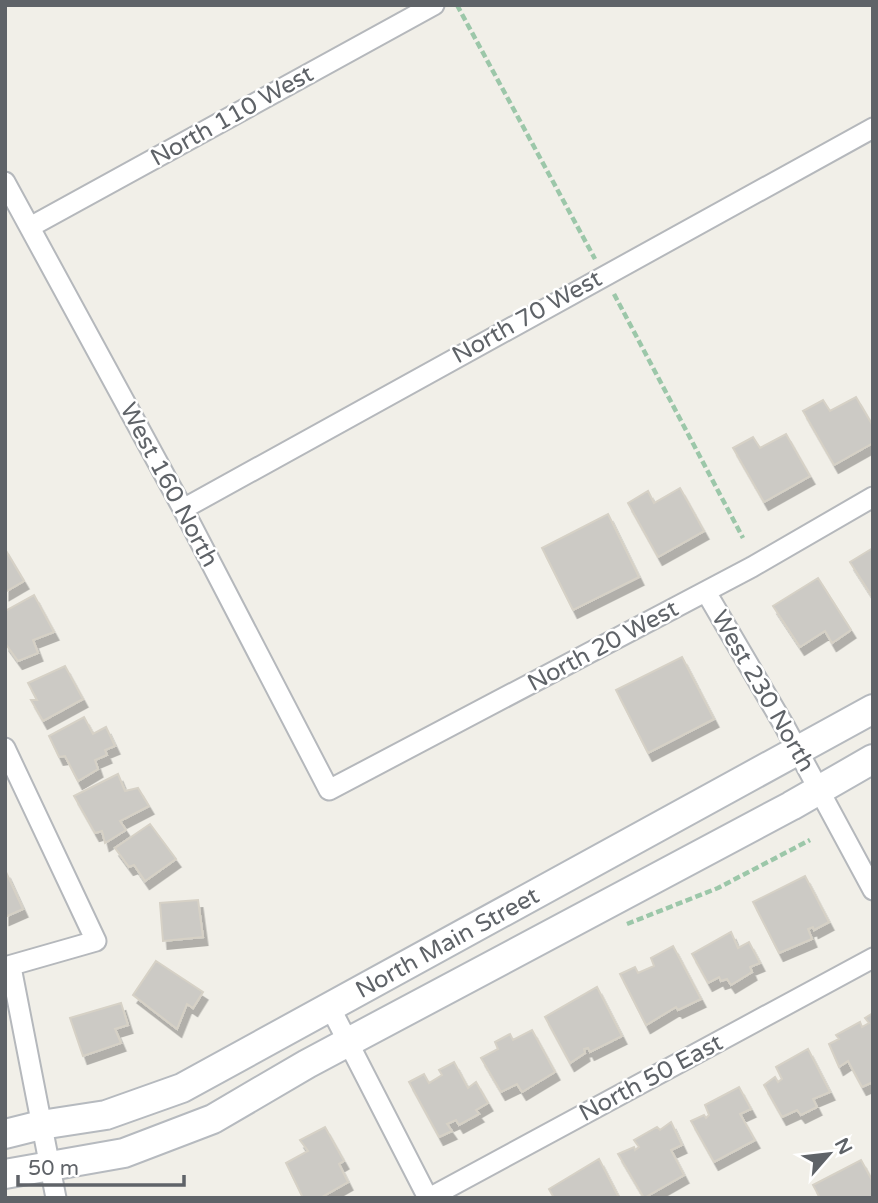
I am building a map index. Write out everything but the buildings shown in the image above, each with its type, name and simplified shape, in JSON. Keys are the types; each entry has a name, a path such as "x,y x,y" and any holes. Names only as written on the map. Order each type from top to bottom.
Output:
{"main road":[{"name":"North Main Street","path":"5,1134 41,1125 106,1115 182,1088 873,709"},
{"name":"North Main Street","path":"5,1174 124,1153 213,1119 819,790 873,758"}],"street":[{"name":"North 110 West","path":"30,227 434,5"},
{"name":"North 70 West","path":"183,509 873,128"},
{"name":"West 160 North","path":"5,182 183,509 330,790"},
{"name":"North 20 West","path":"330,790 706,592 873,497"},
{"name":"West 230 North","path":"706,592 798,750 873,890"},
{"path":"5,748 96,941 8,967 52,1166 56,1198"},
{"name":"North 50 East","path":"429,1198 873,958"},
{"path":"330,1007 429,1198"}],"path":[{"path":"457,5 743,538"},
{"path":"622,927 718,888 810,840"}]}
